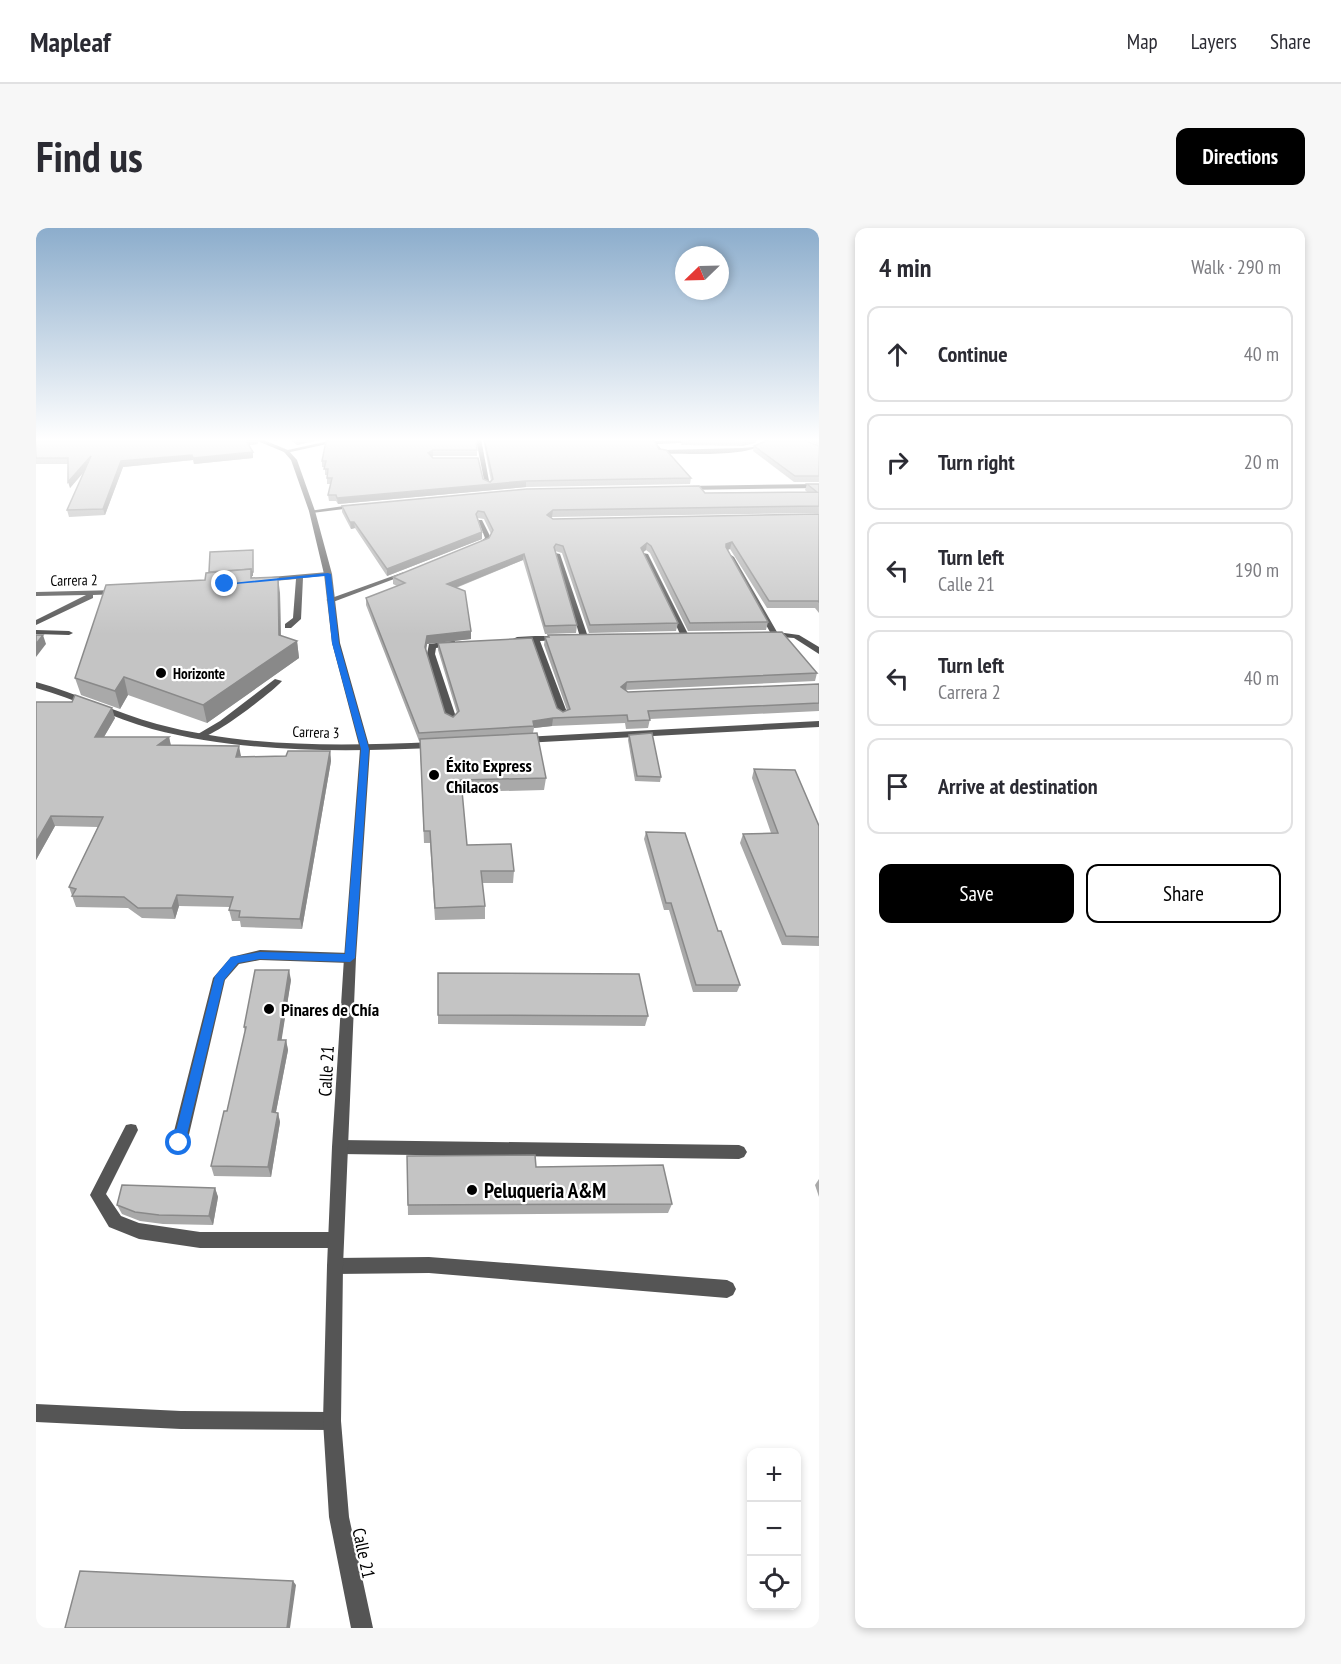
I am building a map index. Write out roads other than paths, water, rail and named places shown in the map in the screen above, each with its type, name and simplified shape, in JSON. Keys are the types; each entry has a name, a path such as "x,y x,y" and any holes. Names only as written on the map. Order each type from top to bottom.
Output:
{"street":[{"name":"Calle 21","path":"310,504 328,574 336,643 365,749 350,958 340,1147 335,1266 333,1421 339,1517 362,1628"},
{"path":"312,511 360,506"},
{"path":"468,550 486,542 488,538 480,521"},
{"path":"729,553 776,634"},
{"path":"557,554 584,637"},
{"path":"645,554 684,634"},
{"path":"330,600 416,570"},
{"path":"257,581 328,574"},
{"path":"288,626 297,618 300,577"},
{"name":"Carrera 2","path":"36,594 93,594 126,591"},
{"path":"36,623 93,594"},
{"path":"36,632 69,633"},
{"path":"673,635 696,634"},
{"path":"764,634 798,636 811,643 819,652"},
{"path":"512,640 595,637"},
{"path":"535,638 563,715"},
{"path":"452,720 431,654 432,646 467,642"},
{"path":"201,736 223,723 278,681"},
{"name":"Carrera 3","path":"36,685 156,727 243,744 365,749 448,745"},
{"path":"519,741 817,727"},
{"path":"179,1143 219,978 235,960 260,955 350,958"},
{"path":"131,1130 98,1195 115,1222 139,1231 200,1240 336,1240"},
{"path":"340,1147 739,1152"},
{"path":"335,1266 429,1265 727,1289"},
{"path":"36,1413 181,1420 333,1421"}],"place":[{"name":"Horizonte","path":"161,673"},
{"name":"Éxito Express Chilacos","path":"434,775"},
{"name":"Pinares de Chía","path":"269,1009"},
{"name":"Peluqueria A&M","path":"472,1190"}]}
